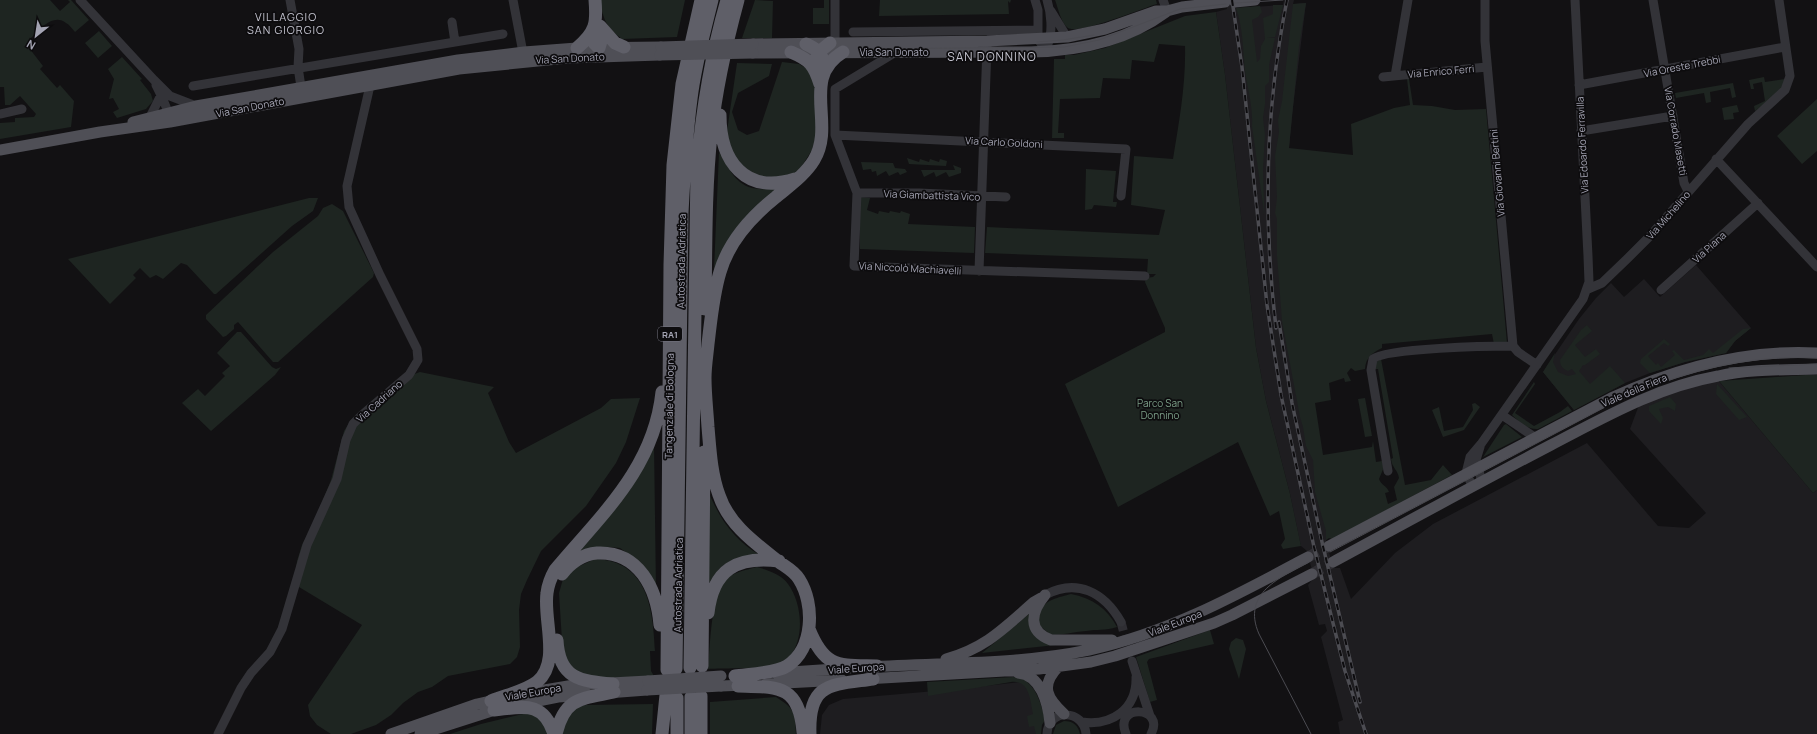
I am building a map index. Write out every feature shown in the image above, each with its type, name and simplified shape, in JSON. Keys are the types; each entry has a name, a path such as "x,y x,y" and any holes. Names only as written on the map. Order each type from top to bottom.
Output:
{"highway":[{"path":"595,0 597,25 594,43 599,52"},
{"path":"682,84 693,0"},
{"name":"Tangenziale di Bologna","path":"669,670 670,317 673,165 682,84 701,0"},
{"name":"Autostrada Adriatica","path":"669,670 682,197 691,98 712,0"},
{"name":"Autostrada Adriatica","path":"696,667 697,168 700,134 710,68 716,37 727,0"},
{"path":"696,667 705,377 706,216 708,169 716,99 730,29 738,0"},
{"path":"597,25 615,43 624,47"},
{"path":"577,48 588,38 597,25"},
{"path":"730,29 720,109 720,128 725,150 737,169 754,180 775,183 798,178"},
{"path":"806,44 819,52"},
{"path":"836,46 819,52 816,58 820,72 822,132 820,145 812,164 749,221 736,237 723,261 714,295 705,377 710,450 714,477 719,496 726,511 738,527 749,538 794,574 802,585 806,597 809,629 820,650 833,662 875,672"},
{"path":"820,72 831,60 836,46"},
{"path":"791,52 808,61 820,72"},
{"path":"492,705 536,683 546,668 550,656 546,595 555,570 623,490 646,453 655,431 662,400 670,317"},
{"path":"613,688 577,678 565,669 558,656 554,607 556,586 562,573 581,557 602,553 616,554 632,562 645,576 654,595 659,612 669,670"},
{"path":"696,667 710,599 720,578 732,568 746,561 779,561"},
{"path":"736,681 786,667 796,659 802,650 809,629"},
{"path":"810,734 810,714 816,698 822,691 828,687 875,672"},
{"path":"736,681 780,690 790,695 798,704 801,712 803,734"},
{"path":"555,734 562,714 571,704 578,700 613,688"},
{"path":"691,734 699,696"},
{"path":"699,696 701,734"},
{"path":"699,696 707,734"},
{"path":"662,734 670,697"},
{"path":"666,734 670,697"},
{"path":"670,697 677,734"},
{"path":"492,705 535,708 545,716 555,734"}],"main road":[{"name":"Via San Donato","path":"524,56 599,52 753,49 806,44 896,52 987,46 1038,34 1050,38 1067,37 1105,29 1156,11 1167,11 1182,7 1255,0"},
{"name":"Via San Donato","path":"836,46 987,46 1046,51 1080,48 1112,40 1137,30 1167,11"},
{"name":"Via San Donato","path":"100,132 150,117 169,117 196,106 301,87 459,69 524,56 577,48 599,52 624,47 660,51"},
{"name":"Via San Donato","path":"753,49 791,52 819,52"},
{"name":"Via San Donato","path":"0,150 363,81"},
{"name":"Viale della Fiera","path":"1466,474 1628,390 1690,368 1733,357 1817,353"},
{"name":"Viale della Fiera","path":"1478,484 1613,413 1673,388 1725,374 1817,369"},
{"path":"1329,546 1466,474"},
{"path":"1333,562 1478,484"},
{"name":"Viale Europa","path":"391,734 492,705 546,699 613,688 875,672 928,664 1037,658 1090,650 1139,636 1213,608 1308,558"},
{"name":"Viale Europa","path":"875,672 932,676 1058,667 1115,656 1199,629 1232,616 1312,574"},
{"path":"1045,595 1038,605 1033,618 1035,628 1043,637 1051,640 1100,640 1139,636"},
{"path":"928,664 978,648 991,639 1034,602 1045,595"},
{"path":"1058,667 1048,679 1048,692 1052,702 1064,714"},
{"path":"932,676 1017,672 1029,675 1034,679 1048,705 1048,729"},
{"name":"Viale Europa","path":"420,734 492,705"}],"street":[{"path":"80,0 154,80 172,102 169,117"},
{"path":"290,0 299,49 298,67 301,87"},
{"path":"513,0 524,56"},
{"path":"835,0 836,46"},
{"path":"1035,0 1038,10 1038,34 1046,51"},
{"path":"1047,0 1050,10 1067,37"},
{"path":"1163,0 1167,11"},
{"name":"Via Enrico Ferri","path":"1395,76 1408,0"},
{"name":"Via Giovanni Bertini","path":"1485,0 1484,32 1513,346"},
{"name":"Via Edoardo Ferravilla","path":"1575,0 1588,256 1588,289"},
{"name":"Via Corrado Masetti","path":"1652,0 1684,183 1688,191"},
{"name":"Via Michelino","path":"1588,289 1597,287 1608,278 1650,236 1716,159 1753,119 1787,87 1790,76 1779,0"},
{"path":"1046,51 1050,38 1050,10"},
{"path":"452,22 455,42"},
{"name":"Via San Donato","path":"853,32 1038,34"},
{"path":"193,86 298,67 503,34"},
{"path":"978,271 987,46"},
{"name":"Via Oreste Trebbi","path":"1579,85 1785,47"},
{"name":"Via Niccolò Machiavelli","path":"896,52 835,90 835,135 857,193 854,266 1145,276"},
{"name":"Via Enrico Ferri","path":"1383,77 1487,67"},
{"name":"Via Cadriano","path":"218,734 241,688 251,673 270,652 282,629 307,545 337,479 346,440 353,424 409,374 418,360 417,349 380,275 349,207 347,186 365,106 363,81"},
{"path":"165,95 196,106"},
{"path":"150,117 165,95"},
{"path":"0,114 22,109"},
{"path":"1581,130 1673,116"},
{"name":"Via Carlo Goldoni","path":"835,135 1126,149 1121,196"},
{"path":"1716,159 1815,262"},
{"name":"Via Giambattista Vico","path":"857,193 919,193 1006,198"},
{"name":"Via Piana","path":"1661,290 1758,203"},
{"path":"1478,484 1466,474 1469,459 1482,444 1584,299 1588,289"},
{"path":"1388,471 1371,370 1373,359 1382,354 1468,346 1513,346 1518,352 1537,365"},
{"path":"1502,415 1536,438"},
{"path":"1478,484 1477,455 1482,444"},
{"path":"1045,595 1061,588 1077,587 1088,590 1105,600 1114,609 1121,622"},
{"path":"1132,661 1136,677 1154,725 1151,734"},
{"path":"1110,720 1131,703 1136,686 1136,677"},
{"path":"1048,729 1056,717 1064,714 1074,716 1082,722 1093,723 1128,715 1132,712 1142,711 1150,716"},
{"path":"1126,734 1124,724 1128,715"},
{"path":"1082,722 1086,734"}],"shaded area":[{"path":"1225,0 1234,0 1236,8 1283,5 1284,0 1294,0 1293,4 1306,3 1289,148 1288,228 1334,534 1326,540 1333,568 1340,568 1351,599 1395,553 1433,524 1587,443 1658,526 1689,528 1706,513 1630,429 1639,405 1674,392 1718,380 1813,493 1817,490 1817,734 1340,734 1338,722 1343,720 1321,637 1327,631 1325,624 1319,625 1308,585 1314,578 1307,551 1301,546 1290,494 1266,401 1256,348 1225,75 1216,12 1227,9"},
{"path":"1696,265 1751,328 1735,341 1726,353 1685,362 1650,373 1625,383 1574,410 1543,372 1579,319 1596,298 1611,283 1624,297 1644,279 1660,297"},
{"path":"1020,682 1034,692 1039,734 820,734 822,715 829,705 843,699"}],"green space":[{"path":"0,0 50,0 60,11 70,2 68,0 71,0 89,20 75,32 69,25 61,20 49,22 38,30 26,44 43,66 40,69 57,88 60,85 74,101 71,127 0,139 0,123 15,122 15,118 34,117 36,114 20,96 10,105 5,105 4,87 0,87"},
{"path":"600,0 685,0 677,37 622,39 612,31 606,22 602,12"},
{"path":"755,0 773,1 772,38 742,38"},
{"path":"824,0 829,0 829,24 813,24 813,8 824,8"},
{"path":"880,0 1011,0 1010,3 1008,1 1009,14 879,16"},
{"path":"1055,0 1156,0 1157,4 1097,25 1074,29 1068,28 1063,23"},
{"path":"1306,3 1299,46 1289,148 1353,155 1351,124 1394,108 1410,105 1407,79 1409,79 1413,105 1432,106 1455,110 1486,109 1507,343 1494,344 1492,334 1382,344 1382,348 1368,358 1365,369 1355,371 1351,368 1347,373 1351,381 1345,382 1344,378 1329,383 1331,400 1315,403 1323,455 1372,447 1373,441 1376,462 1382,461 1384,467 1379,479 1389,492 1385,493 1388,504 1397,500 1394,487 1399,478 1391,459 1393,458 1378,369 1374,369 1375,363 1381,359 1405,485 1431,480 1443,465 1452,475 1332,539 1329,538 1326,540 1326,531 1315,492 1313,460 1306,446 1282,321 1277,256 1277,219 1275,213 1277,198 1275,156 1279,132 1278,120 1282,101 1293,4"},
{"path":"1273,5 1283,5 1275,37 1267,37 1275,38 1269,65 1269,82 1265,86 1263,118 1265,135 1263,215 1251,106 1245,71 1241,31 1236,8 1260,6 1262,12 1258,17 1252,20 1257,62 1260,59 1261,46 1265,39 1263,18 1273,14"},
{"name":"Parco San Donnino","path":"1216,12 1225,75 1256,348 1266,401 1290,494 1301,546 1283,549 1281,545 1285,539 1279,511 1270,516 1238,442 1118,507 1065,384 1165,332 1165,328 1145,282 1146,278 1153,277 1156,274 1147,274 1148,259 985,253 987,227 1159,235 1165,210 1131,205 1134,156 1173,159 1183,89 1185,46 1159,44 1154,62 1132,60 1130,79 1103,78 1100,98 1060,99 1058,133 1064,133 1064,138 1052,138 1054,59 1065,59 1065,55 1074,55 1105,48 1185,16"},
{"path":"99,31 112,46 98,58 85,43"},
{"path":"122,57 142,79 140,80 151,94 153,101 146,109 117,118 113,112 119,109 113,98 109,99 114,79 108,69"},
{"path":"782,62 799,64 809,70 815,83 817,135 812,150 798,172 782,179 763,180 733,159 726,138 737,63 772,64 769,76 738,93 732,112 738,130 747,135 759,131"},
{"path":"1764,77 1765,82 1785,79 1784,84 1778,93 1755,111 1754,106 1765,101 1762,82 1753,84 1754,89 1751,89 1749,80"},
{"path":"1733,83 1736,97 1732,98 1730,88 1710,92 1711,102 1706,103 1704,93 1676,98 1675,93"},
{"path":"1817,99 1817,151 1802,164 1777,136"},
{"path":"1737,105 1739,112 1733,113 1734,119 1724,120 1722,108"},
{"path":"719,152 730,171 736,178 748,187 756,189 779,188 714,270"},
{"path":"907,158 919,162 920,159 929,162 930,159 939,162 940,159 947,161 946,166 909,164"},
{"path":"861,162 893,163 895,168 905,169 907,172 900,175 898,172 889,176 886,171 877,176 876,171 872,172 871,169 863,170"},
{"path":"953,165 961,168 961,173 949,177 946,172 936,177 934,172 924,177 921,170 955,170"},
{"path":"1086,169 1116,171 1113,202 1117,202 1116,207 1094,205 1092,209 1085,210"},
{"path":"860,197 870,198 867,210 878,214 879,211 900,213 901,211 910,214 908,224 975,227 974,253 860,249"},
{"path":"309,198 318,198 313,211 292,226 216,294 214,294 187,265 181,263 163,279 156,275 150,278 140,268 133,275 136,278 110,304 68,259"},
{"path":"332,204 343,211 374,273 373,277 278,362 273,362 238,322 234,325 234,329 223,337 206,319 206,315 273,252 318,216 323,208"},
{"path":"1587,325 1592,331 1575,345 1585,357 1596,349 1600,354 1583,365 1579,371 1590,384 1610,366 1625,383 1574,410 1543,372 1555,353 1553,362 1558,372 1568,376 1576,374 1572,369 1568,371 1563,368 1560,360 1581,330"},
{"path":"1751,328 1735,341 1726,353 1685,362 1650,373 1640,363 1641,359 1664,339 1670,344 1668,346 1664,343 1648,356 1656,365 1658,363 1661,367 1675,355 1672,351 1674,350 1684,360 1703,355 1709,349 1713,353 1743,329"},
{"path":"237,332 241,332 272,367 276,369 281,367 275,375 211,431 182,403 198,389 205,396 225,376 222,373 230,366 217,353"},
{"path":"420,372 494,387 488,393 509,442 516,453 601,408 611,399 640,398 626,442 616,463 586,506 541,551 527,580 521,594 519,610 520,647 517,657 510,664 448,676 432,687 418,692 403,703 391,715 376,725 351,734 331,734 317,725 310,716 308,705 362,625 294,584 297,561 302,545 313,525 331,480 344,431 351,420 406,377"},
{"path":"1817,375 1817,490 1813,493 1719,381"},
{"path":"1534,382 1535,384 1515,413 1534,426 1568,406 1572,411 1538,429 1527,427 1520,422 1512,415"},
{"path":"1717,384 1747,417 1739,420 1716,394"},
{"path":"1670,397 1676,404 1675,411 1668,407 1659,409 1663,418 1661,424 1649,411 1649,406"},
{"path":"1365,398 1372,436 1365,437 1358,399"},
{"path":"1475,403 1480,407 1464,430 1443,437 1432,410 1439,407 1444,431 1463,427 1473,410 1472,404"},
{"path":"1506,424 1522,437 1483,457 1504,425"},
{"path":"654,444 656,589 642,564 620,548 610,547 577,553"},
{"path":"706,486 727,526 741,542 760,555 741,558 727,563 716,573 706,589"},
{"path":"595,559 613,562 626,568 637,578 644,590 649,604 654,635 655,651 650,651 651,671 654,676 597,679 582,675 569,666 563,657 559,593 563,579 573,569"},
{"path":"757,567 778,575 788,584 793,592 799,610 800,620 800,630 795,649 786,660 778,665 756,668 708,669 714,607 721,585 726,579 733,575"},
{"path":"1071,594 1086,598 1104,609 1117,627 1051,635 1040,626 1039,613 1048,602"},
{"path":"1029,614 1029,622 1065,644 982,653"},
{"path":"1210,630 1214,644 1149,659 1147,662 1157,700 1150,702 1136,657"},
{"path":"1236,638 1243,640 1246,649 1239,679 1229,649 1231,642"},
{"path":"1013,677 1020,678 1031,686 1039,699 1045,720 1042,725 1041,734 1036,734 1034,726 1029,727 1027,716 1033,714 1030,697 1026,688 1017,682 928,696 927,682"},
{"path":"776,697 787,705 793,712 796,734 710,734 710,702"},
{"path":"653,704 652,734 560,734 572,708 586,705"},
{"path":"531,712 542,720 548,734 450,734 481,724"},
{"path":"1064,721 1075,724 1080,734 1053,734 1056,725"}],"tunnel":[{"path":"1308,557 1329,546"},
{"path":"1312,574 1333,562"},
{"path":"1121,622 1127,645"}],"tram line":[{"path":"1235,3 1283,0"},
{"path":"864,49 1064,47 1099,40 1180,9 1226,4"},
{"path":"1037,42 1094,35"},
{"path":"1330,552 1611,404 1660,383 1711,368 1737,363 1764,359 1817,358"},
{"path":"1729,368 1817,364"},
{"path":"1309,562 1287,574 1267,588 1260,597 1255,608 1255,620 1259,634 1311,734"}],"railway":[{"path":"1232,0 1242,67 1267,305 1281,395 1314,547 1345,671 1366,734"},
{"path":"1276,328 1269,246 1268,164 1274,82 1287,0"},
{"path":"1279,322 1292,403 1322,542 1360,702"}],"district":[{"name":"VILLAGGIO SAN GIORGIO","path":"286,22"},
{"name":"SAN DONNINO","path":"992,56"}]}
